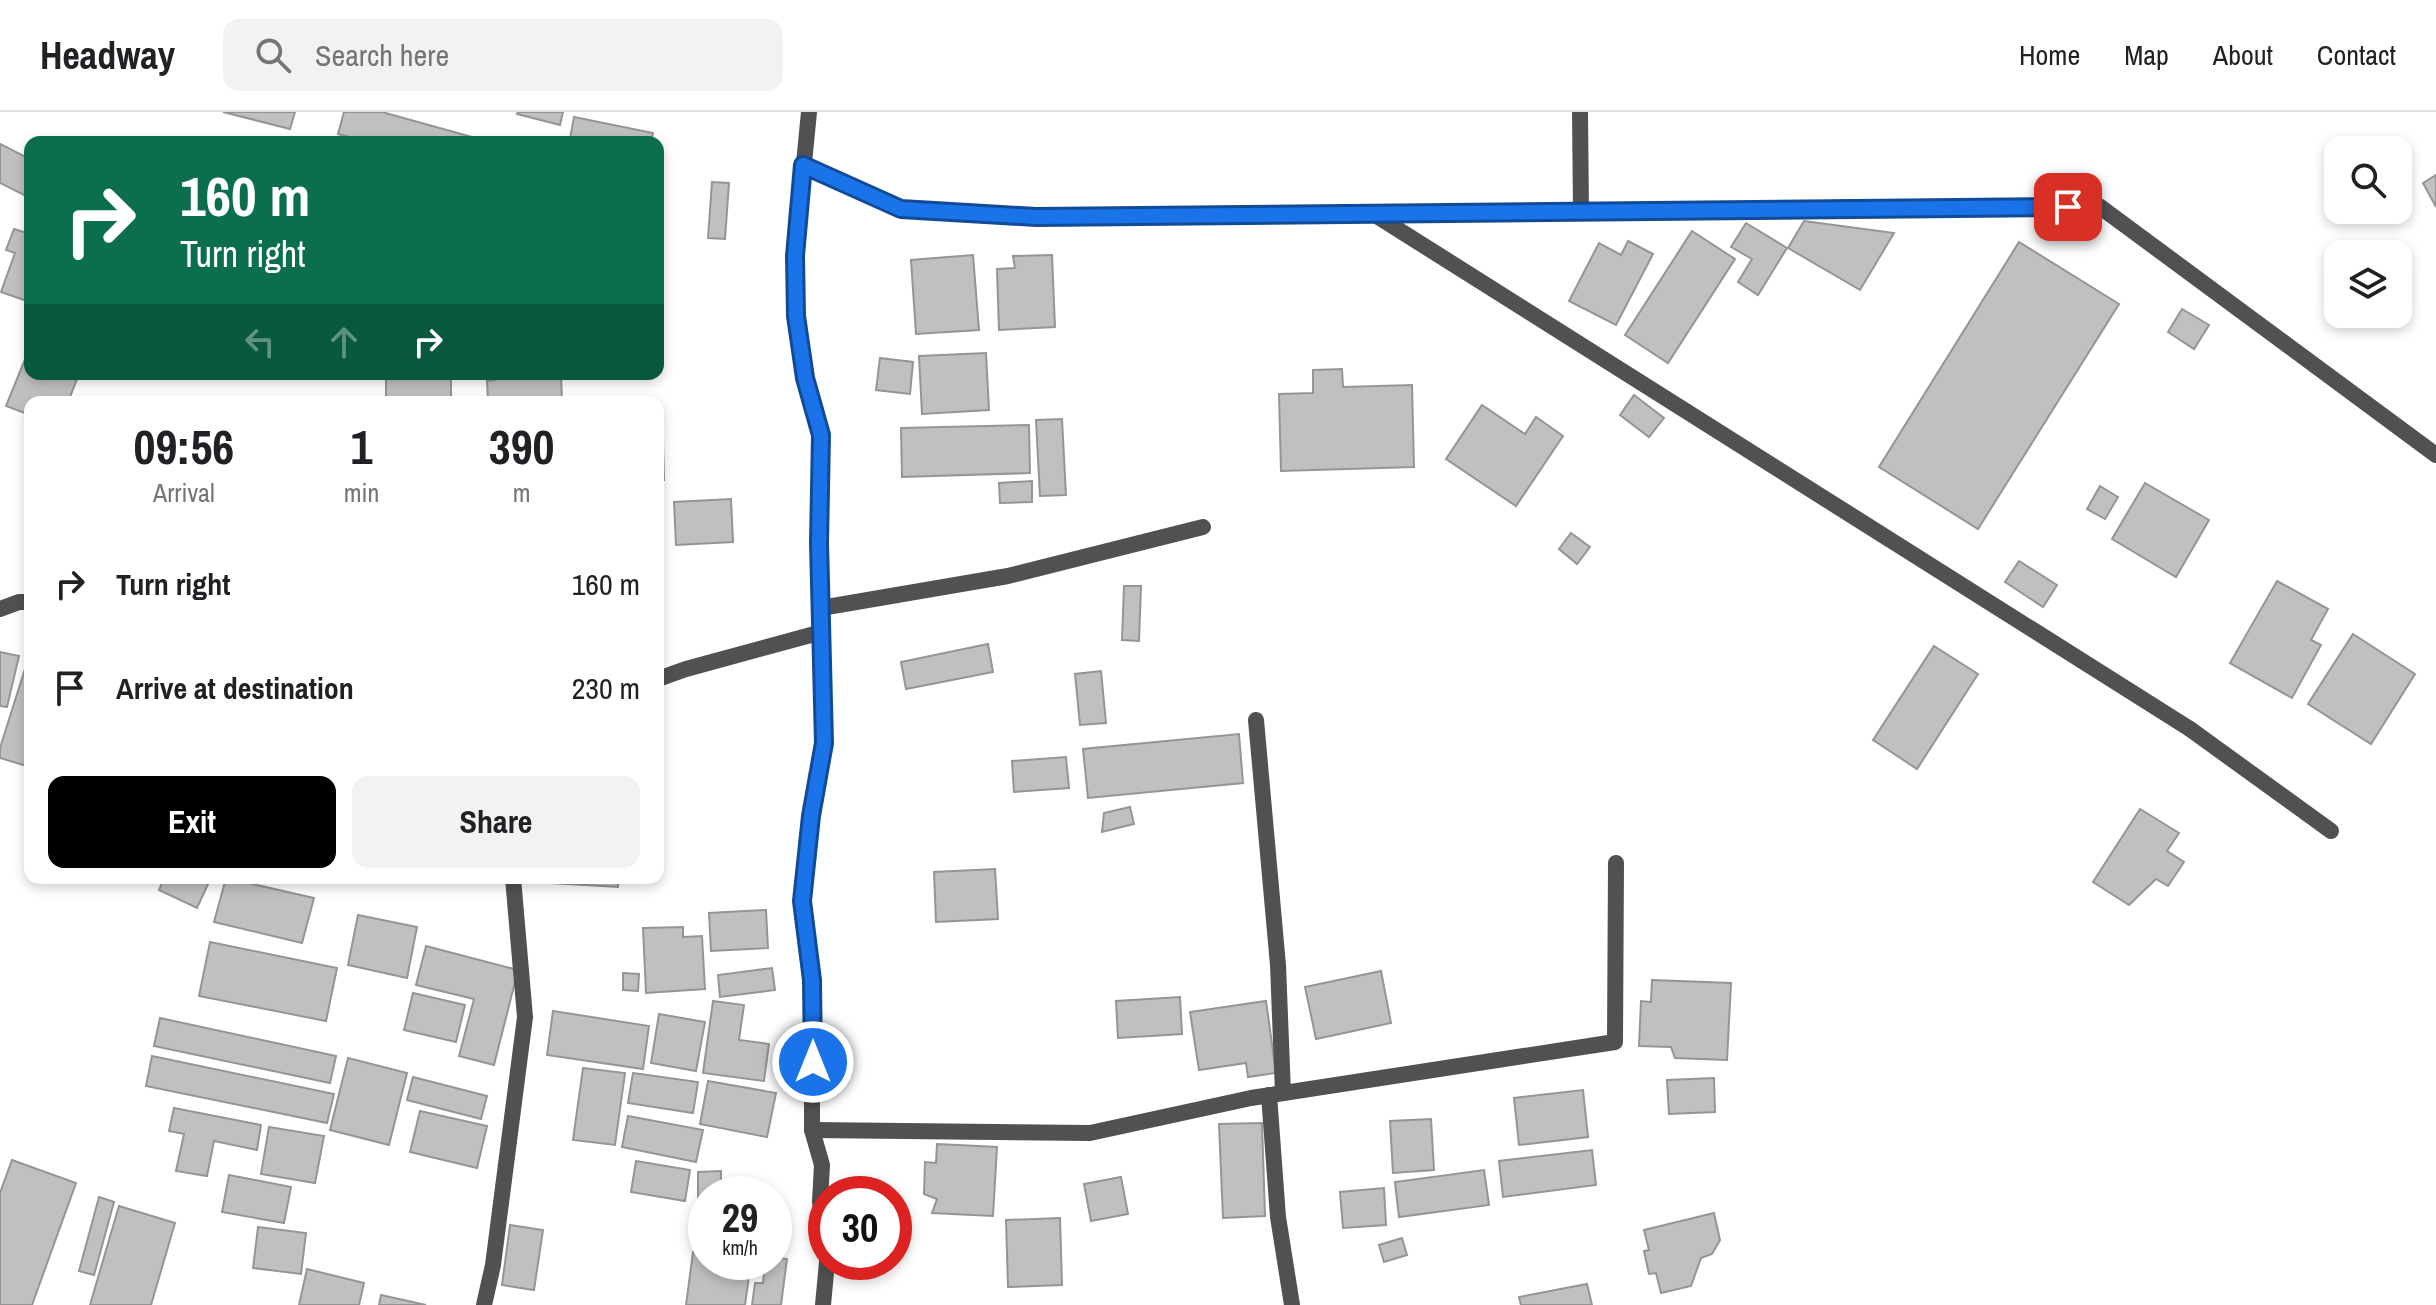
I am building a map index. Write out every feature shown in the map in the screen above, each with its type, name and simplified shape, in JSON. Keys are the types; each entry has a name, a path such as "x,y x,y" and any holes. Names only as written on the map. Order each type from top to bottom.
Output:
{"street":[{"path":"809,112 795,256 796,316 805,378 821,435 819,543 824,743 811,816 802,901 812,980 812,1130 822,1165 821,1176"},
{"path":"1580,112 1581,211"},
{"path":"803,165 901,209 1036,217 2099,206 2436,455"},
{"path":"1372,213 2190,729 2331,831"},
{"path":"821,608 1008,576 1203,527"},
{"path":"0,609 24,602"},
{"path":"664,677 822,632"},
{"path":"1256,720 1278,965 1278,1217 1292,1305"},
{"path":"812,1130 1090,1133 1276,1094 1615,1042 1616,863"},
{"path":"484,1305 493,1265 525,1017 514,884"},
{"path":"823,1305 825,1280"}],"building":[{"path":"223,112 295,112 290,129"},
{"path":"344,112 382,112 468,136 345,136 338,134"},
{"path":"518,112 563,112 560,125"},
{"path":"574,117 653,133 652,136 571,136"},
{"path":"0,144 24,156 24,195 0,183"},
{"path":"2436,175 2436,207 2423,183"},
{"path":"712,182 729,183 725,239 708,238"},
{"path":"1804,221 1894,233 1860,290 1788,248"},
{"path":"1746,223 1787,248 1758,295 1738,282 1752,259 1731,247"},
{"path":"14,229 24,232 24,300 1,292 15,253 6,250"},
{"path":"1692,231 1735,259 1668,363 1625,335"},
{"path":"1628,241 1653,254 1616,325 1569,301 1599,243 1621,255"},
{"path":"2019,242 2119,304 1978,529 1879,467"},
{"path":"973,255 979,330 916,334 911,260"},
{"path":"1052,255 1055,327 999,330 997,269 1015,268 1013,256"},
{"path":"2182,309 2209,325 2194,349 2168,332"},
{"path":"986,353 989,410 922,414 919,356"},
{"path":"880,358 913,362 910,394 876,390"},
{"path":"24,362 24,380 77,380 70,396 24,396 24,413 6,406"},
{"path":"1342,369 1343,387 1412,385 1414,467 1281,471 1279,394 1313,393 1313,370"},
{"path":"386,380 451,380 451,396 386,396"},
{"path":"561,380 562,396 488,396 487,381"},
{"path":"1634,395 1664,418 1649,437 1620,415"},
{"path":"1482,405 1525,434 1536,417 1563,436 1516,506 1446,459"},
{"path":"1062,419 1066,495 1040,496 1036,420"},
{"path":"1029,425 1030,473 902,477 901,428"},
{"path":"1032,481 1032,502 1000,503 999,483"},
{"path":"2145,483 2209,520 2176,577 2112,539"},
{"path":"2100,486 2118,497 2105,519 2087,509"},
{"path":"731,499 733,542 676,545 674,502"},
{"path":"1571,533 1590,547 1577,564 1559,549"},
{"path":"2019,561 2057,585 2043,607 2005,582"},
{"path":"2277,581 2328,609 2311,640 2321,645 2292,698 2230,663"},
{"path":"1124,586 1141,586 1139,641 1122,640"},
{"path":"2353,634 2415,674 2371,744 2308,704"},
{"path":"988,644 993,672 906,689 901,662"},
{"path":"1934,646 1978,674 1917,769 1873,740"},
{"path":"0,652 19,656 7,707 0,706"},
{"path":"1101,671 1106,723 1080,725 1075,674"},
{"path":"24,672 24,765 0,758 0,748"},
{"path":"1239,734 1243,783 1088,798 1083,749"},
{"path":"1066,757 1069,788 1014,792 1012,761"},
{"path":"1130,807 1134,824 1102,832 1104,813"},
{"path":"2140,809 2179,833 2167,851 2184,862 2168,886 2156,879 2129,905 2093,882"},
{"path":"995,869 998,919 936,922 934,872"},
{"path":"162,884 208,884 197,908 159,890"},
{"path":"224,884 252,884 314,898 302,943 214,922"},
{"path":"568,884 618,884 618,887"},
{"path":"766,910 768,948 711,951 709,913"},
{"path":"358,915 417,927 407,978 348,965"},
{"path":"683,927 683,937 702,936 705,989 646,993 643,928"},
{"path":"210,942 337,968 326,1021 199,996"},
{"path":"426,946 518,970 494,1065 459,1056 474,999 416,985"},
{"path":"772,968 775,990 720,997 718,975"},
{"path":"1381,971 1391,1023 1316,1039 1305,987"},
{"path":"623,973 639,974 638,991 623,990"},
{"path":"1652,980 1731,983 1727,1060 1675,1058 1671,1047 1639,1046 1641,1001 1651,1002"},
{"path":"413,993 465,1005 456,1042 404,1030"},
{"path":"1180,997 1182,1034 1118,1038 1116,1001"},
{"path":"713,1001 744,1005 739,1040 769,1044 764,1081 703,1073"},
{"path":"1266,1001 1276,1073 1248,1077 1246,1063 1199,1070 1190,1012"},
{"path":"553,1011 649,1026 643,1069 547,1055"},
{"path":"659,1014 705,1022 696,1071 651,1063"},
{"path":"160,1018 336,1056 330,1083 154,1046"},
{"path":"152,1056 334,1094 327,1123 146,1086"},
{"path":"348,1058 407,1073 389,1145 330,1130"},
{"path":"583,1068 625,1073 615,1145 573,1140"},
{"path":"633,1073 698,1082 693,1113 628,1103"},
{"path":"413,1077 487,1096 481,1119 407,1100"},
{"path":"1714,1078 1715,1112 1669,1114 1667,1080"},
{"path":"708,1081 776,1093 767,1137 700,1124"},
{"path":"1583,1090 1588,1137 1519,1145 1514,1098"},
{"path":"174,1108 261,1125 257,1150 214,1141 207,1176 176,1171 184,1134 169,1131"},
{"path":"420,1111 487,1126 477,1168 410,1152"},
{"path":"628,1116 703,1130 696,1162 622,1147"},
{"path":"1431,1119 1434,1170 1393,1173 1390,1121"},
{"path":"1262,1123 1265,1216 1223,1218 1219,1124"},
{"path":"269,1127 324,1136 315,1183 261,1174"},
{"path":"937,1144 997,1147 993,1216 932,1213 937,1199 924,1194 925,1162 936,1163"},
{"path":"1592,1150 1596,1185 1503,1197 1499,1161"},
{"path":"12,1160 76,1183 32,1305 0,1305 0,1193"},
{"path":"636,1161 690,1170 685,1201 631,1192"},
{"path":"1484,1170 1489,1205 1399,1217 1395,1182"},
{"path":"721,1171 721,1176 698,1176 698,1172"},
{"path":"229,1175 291,1187 284,1223 222,1212"},
{"path":"1121,1177 1128,1214 1091,1221 1084,1184"},
{"path":"1384,1188 1386,1225 1343,1228 1340,1192"},
{"path":"99,1197 114,1202 94,1275 79,1271"},
{"path":"119,1206 175,1223 151,1305 90,1305"},
{"path":"1714,1213 1720,1240 1712,1254 1701,1258 1691,1286 1661,1293 1656,1273 1649,1274 1644,1251 1649,1250 1644,1230"},
{"path":"1060,1218 1062,1285 1008,1287 1006,1220"},
{"path":"510,1225 543,1230 534,1290 502,1285"},
{"path":"258,1227 306,1233 301,1274 253,1268"},
{"path":"1402,1238 1407,1255 1384,1262 1379,1245"},
{"path":"307,1269 364,1283 359,1305 299,1305"},
{"path":"689,1280 748,1280 745,1305 686,1305"},
{"path":"763,1280 784,1280 781,1305 752,1305 755,1283 763,1283"},
{"path":"1587,1284 1592,1305 1521,1305 1519,1297"},
{"path":"381,1295 426,1305 379,1305"}],"route":[{"path":"813,1062 812,980 802,901 811,816 824,743 819,543 821,435 805,378 796,316 795,256 803,165 901,209 1036,217 2068,207"}]}
